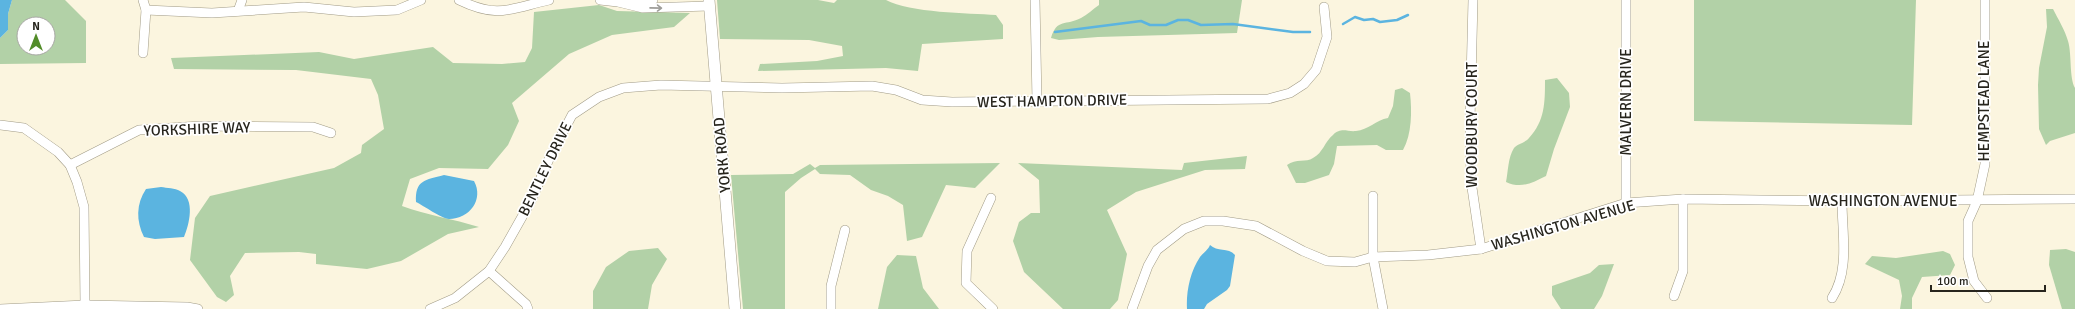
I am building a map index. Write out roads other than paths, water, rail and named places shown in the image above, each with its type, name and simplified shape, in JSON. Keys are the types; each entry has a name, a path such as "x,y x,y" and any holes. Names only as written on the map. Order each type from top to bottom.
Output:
{"street":[{"path":"142,0 146,10 143,53"},
{"path":"238,11 242,0"},
{"path":"146,10 212,13 302,3 354,12 397,10 421,0"},
{"path":"459,0 477,9 502,12 549,0"},
{"path":"600,0 618,2 643,8 709,3"},
{"path":"618,2 653,0"},
{"path":"1035,0 1037,101"},
{"name":"WOODBURY COURT","path":"1474,0 1470,121 1470,181 1481,248"},
{"name":"MALVERN DRIVE","path":"1626,0 1626,203"},
{"name":"HEMPSTEAD LANE","path":"1985,0 1985,164 1977,201 1968,221 1968,257 1974,281 1987,298"},
{"name":"YORK ROAD","path":"709,3 735,309"},
{"name":"WEST HAMPTON DRIVE","path":"715,86 782,88 872,86 896,90 922,100 952,102 1268,99 1290,93 1304,84 1316,70 1327,37 1324,7"},
{"name":"BENTLEY DRIVE","path":"430,309 455,298 489,271 505,247 531,201 549,159 572,115 599,97 623,88 661,85 715,86"},
{"path":"0,125 24,128 58,152 70,165 77,182 84,207 85,305"},
{"name":"YORKSHIRE WAY","path":"70,165 139,130 200,126 313,127 331,133"},
{"path":"1372,196 1372,258 1383,309"},
{"path":"991,198 967,251 966,283 993,309"},
{"path":"1674,296 1683,271 1683,199"},
{"name":"WASHINGTON AVENUE","path":"1132,309 1148,266 1157,250 1184,229 1204,221 1223,221 1256,226 1303,251 1327,261 1355,262 1372,258 1428,255 1481,248 1626,203 1683,199 1977,201 2075,199"},
{"path":"1832,298 1839,286 1843,269 1842,201"},
{"path":"831,309 831,286 845,230"},
{"path":"489,271 526,304 528,309"},
{"path":"0,309 85,305 198,309"}],"water":[{"path":"0,0 12,0 8,14 8,30 0,38"},
{"path":"444,175 474,181 477,188 476,201 469,212 463,216 449,219 416,202 417,189 422,182"},
{"path":"161,187 178,190 185,195 188,200 190,212 188,226 184,237 155,239 144,237 141,231 138,219 140,201 146,189"},
{"path":"1210,245 1229,251 1235,255 1230,286 1227,290 1207,304 1204,309 1187,309 1187,296 1191,276 1200,257"}],"waterway":[{"path":"1343,24 1355,17 1364,20 1373,19 1380,22 1397,20 1408,15"},
{"path":"1055,32 1141,21 1150,25 1166,25 1178,20 1188,20 1201,25 1233,24 1293,32 1310,32"}]}
